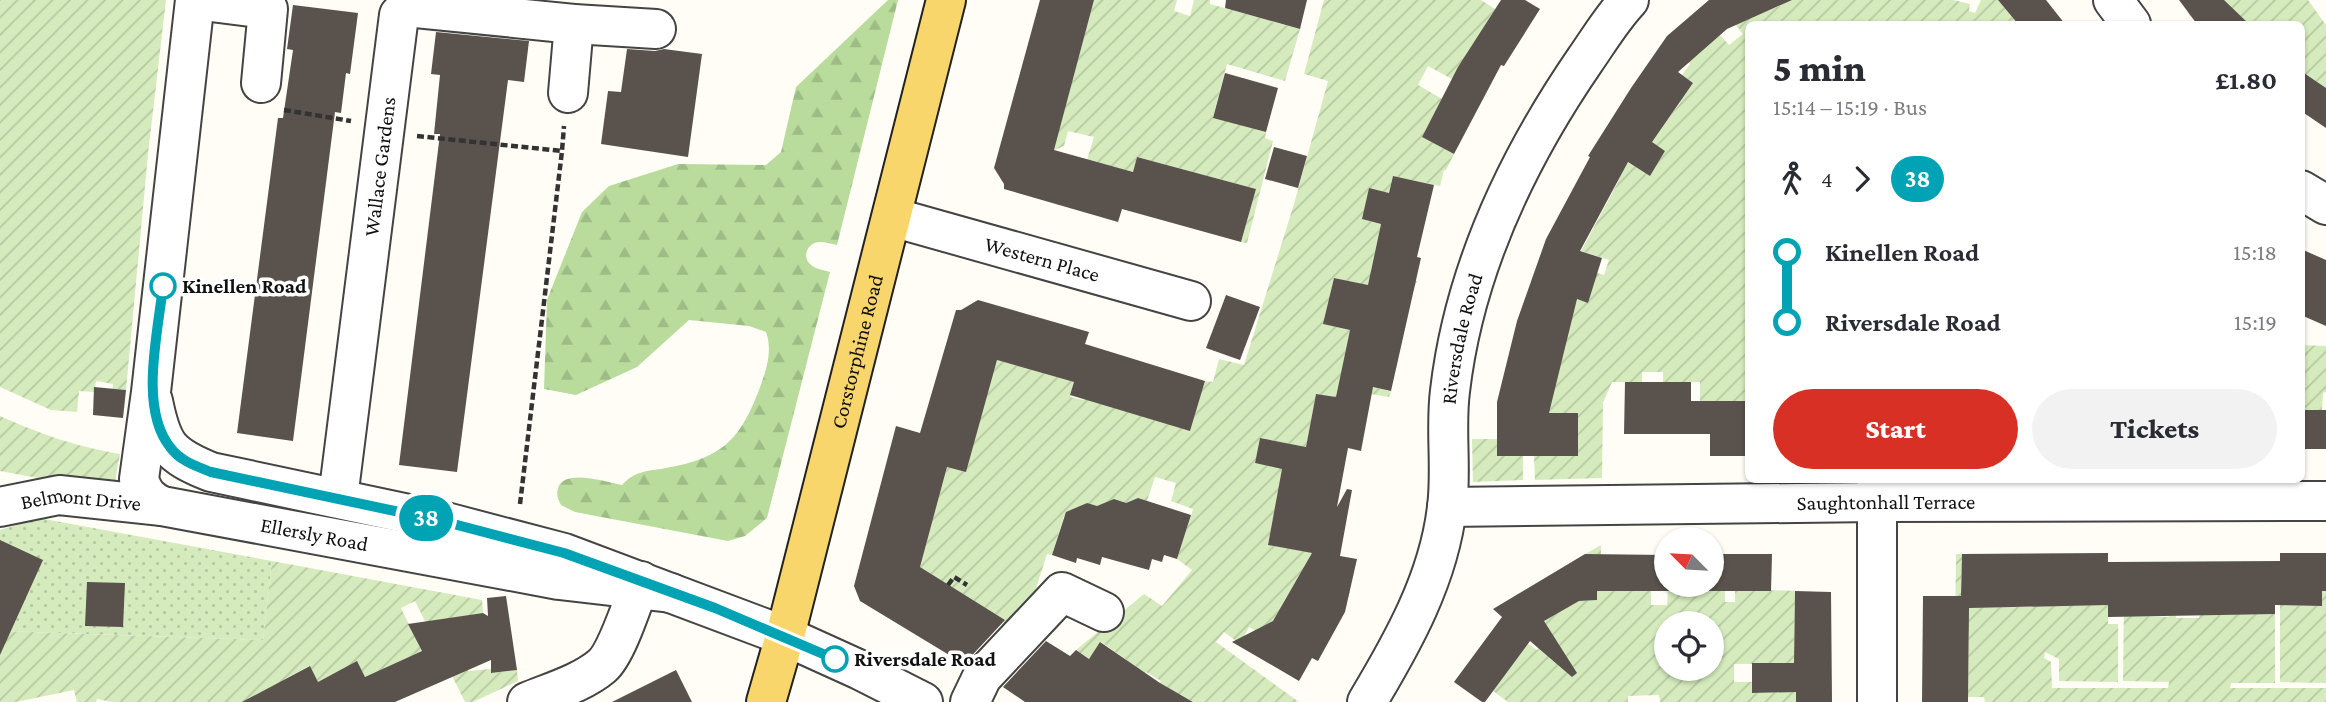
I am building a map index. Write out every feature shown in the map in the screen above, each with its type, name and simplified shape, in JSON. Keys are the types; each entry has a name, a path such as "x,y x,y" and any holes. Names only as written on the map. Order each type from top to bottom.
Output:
{"main road":[{"name":"Corstorphine Road","path":"766,702 946,0"}],"street":[{"path":"195,0 268,9 261,83"},
{"name":"Ellersly Road","path":"195,0 139,479 142,490 151,500 162,506 545,577 650,588"},
{"name":"Riversdale Road","path":"1367,702 1397,652 1430,580 1447,507 1450,391 1469,293 1494,223 1530,148 1573,78 1629,0"},
{"path":"2113,0 2129,21"},
{"name":"Wallace Gardens","path":"338,498 399,15 406,7 574,24 656,29"},
{"path":"568,93 574,24"},
{"path":"2305,192 2326,205"},
{"name":"Western Place","path":"892,217 1191,301"},
{"name":"Ellersly Road","path":"151,392 159,429 170,449 186,462 211,472 338,498 564,553 650,588 785,636 923,702"},
{"path":"0,484 59,495"},
{"name":"Saughtonhall Terrace","path":"1447,507 1877,491 2326,501"},
{"path":"1877,491 1877,702"},
{"name":"Belmont Drive","path":"0,507 59,495 162,506"},
{"path":"527,702 580,679 604,664 650,588"},
{"path":"970,702 982,677 1062,592 1104,612"}],"path":[{"path":"261,83 260,106 351,121 385,131"},
{"path":"513,539 521,500 568,93"},
{"path":"429,137 562,151"},
{"path":"948,584 954,577 967,585"}],"green space":[{"path":"0,0 166,0 148,154 126,390 116,389 112,394 113,384 96,381 94,392 79,391 77,412 51,410 0,387"},
{"path":"888,0 898,0 837,245 816,243 810,246 806,256 811,265 830,272 767,518 745,536 728,541 575,512 561,505 558,488 568,479 597,479 622,485 640,473 697,460 724,446 734,437 751,409 769,354 766,332 749,326 689,320 637,367 576,395 544,389 547,300 582,212 609,186 678,164 766,165 781,152 796,87"},
{"path":"1094,0 1177,0 1174,11 1190,16 1194,0 1210,0 1210,4 1300,29 1285,81 1227,64 1213,117 1266,132 1265,138 1273,141 1247,243 1241,242 1256,189 1137,157 1133,172 1087,160 1094,137 1068,131 1064,146 1053,151"},
{"path":"1324,0 1481,0 1495,9 1452,79 1428,66 1418,85 1442,99 1422,137 1454,154 1444,170 1440,186 1393,176 1389,193 1369,189 1363,219 1381,224 1371,270 1417,281 1412,295 1334,278 1324,324 1350,330 1340,380 1391,391 1389,397 1359,392 1357,401 1316,394 1306,447 1260,438 1255,463 1342,480 1340,489 1281,478 1268,544 1328,556 1327,586 1350,591 1348,598 1275,642 1249,627 1240,644 1224,632 1216,642 1299,702 1193,702 1180,694 1171,702 1145,695 1161,681 1146,672 1130,686 1111,673 1127,660 1101,642 1089,659 1076,650 1144,594 1162,606 1192,570 1177,559 1193,509 1171,501 1176,483 1155,477 1147,501 1138,498 1096,515 1087,503 1073,509 1071,517 1064,516 1052,555 1047,554 1027,616 976,671 1005,620 920,567 947,467 966,471 997,360 1074,382 1070,397 1084,400 1089,385 1190,430 1205,381 1213,382 1219,359 1244,365 1294,204 1328,81 1304,74"},
{"path":"1780,0 1953,0 1970,4 1969,11 1975,13 1981,0 1998,0 2016,21 1745,21 1745,401 1700,401 1700,382 1663,382 1663,372 1642,372 1642,382 1612,382 1603,403 1602,478 1535,480 1534,456 1578,456 1578,413 1497,413 1497,403 1539,403 1548,364 1560,367 1566,344 1565,296 1588,302 1575,266 1604,275 1609,260 1581,251 1617,184 1626,161 1650,175 1665,151 1642,136 1656,111 1668,119 1680,103 1668,94 1684,95 1693,83 1682,75 1690,64 1685,59 1720,35 1729,45 1743,34 1734,23 1782,5"},
{"path":"2203,0 2308,0 2326,25 2326,88 2305,74 2305,21 2246,21 2235,11 2224,21 2194,21 2187,12"},
{"path":"2305,345 2326,346 2326,392 2323,393 2322,410 2305,410"},
{"path":"0,416 59,439 120,454 113,492 0,471"},
{"path":"1472,439 1497,439 1497,456 1523,456 1523,480 1473,482"},
{"path":"39,518 272,561 263,640 0,631 0,530"},
{"path":"1601,545 1601,590 1651,591 1651,605 1667,605 1668,597 1724,597 1724,591 1725,602 1735,602 1735,591 1759,579 1771,579 1769,590 1795,591 1794,651 1830,663 1734,664 1734,682 1752,682 1752,693 1776,692 1776,674 1796,674 1796,702 1660,702 1659,695 1628,696 1628,702 1508,702 1493,691 1527,643 1537,650 1539,648 1544,621 1576,601 1597,600 1597,585 1580,557"},
{"path":"1956,554 1962,554 1961,590 2014,591 2015,607 2030,607 2030,591 2108,603 2108,624 2118,624 2118,682 2059,681 2059,659 2045,652 2044,658 2051,662 2052,688 2168,688 2169,682 2123,681 2124,598 2135,616 2169,617 2170,598 2176,598 2176,618 2199,618 2200,613 2275,614 2275,683 2231,683 2230,688 2326,688 2326,702 1985,702 1984,697 1968,697 1969,631 1955,631"},
{"path":"272,561 482,600 483,613 461,617 468,671 491,669 492,673 517,670 518,681 473,702 465,702 415,601 401,608 422,651 385,668 400,700 378,702 357,662 318,682 309,666 285,679 255,702 112,702 97,699 96,702 77,702 74,690 16,702 0,702 0,631 263,640"},
{"path":"2322,591 2326,591 2326,683 2280,682 2280,605 2321,606"}],"building":[{"path":"1040,0 1094,0 1054,150 1133,172 1137,157 1256,189 1241,242 1122,209 1118,222 1004,189 1004,184 994,168"},
{"path":"1226,0 1307,0 1300,29 1225,8"},
{"path":"1501,0 1525,0 1540,9 1504,66 1501,65 1454,154 1422,137 1458,67"},
{"path":"1709,0 1792,0 1727,29 1678,72 1693,83 1652,142 1665,151 1650,176 1628,162 1580,251 1602,258 1588,303 1577,299 1549,413 1578,413 1578,456 1497,456 1497,402 1517,321 1546,239 1590,157 1588,156 1631,88 1667,36"},
{"path":"1998,0 2046,0 2063,21 2016,21"},
{"path":"2179,0 2224,0 2246,21 2195,21"},
{"path":"293,5 358,13 350,74 346,73 341,113 335,112 293,441 237,433 278,118 283,118 293,50 287,49"},
{"path":"436,32 529,41 524,82 508,80 457,472 399,465 440,134 434,134 440,75 431,74"},
{"path":"627,49 664,49 702,54 688,157 601,144 608,91 621,92"},
{"path":"1225,73 1278,88 1266,132 1213,118"},
{"path":"2305,74 2326,88 2326,128 2305,114"},
{"path":"1274,147 1307,156 1298,188 1265,179"},
{"path":"1393,176 1434,185 1417,257 1421,258 1391,391 1373,387 1361,451 1348,448 1337,507 1347,489 1352,490 1340,556 1357,559 1345,612 1318,661 1312,658 1299,681 1232,642 1273,621 1312,553 1268,545 1282,469 1255,463 1260,438 1306,447 1316,394 1336,397 1350,330 1323,324 1334,278 1368,285 1381,224 1362,219 1369,188 1389,193"},
{"path":"2305,251 2326,260 2326,326 2305,317"},
{"path":"1226,295 1260,307 1240,360 1206,348"},
{"path":"978,300 1089,332 1085,344 1205,381 1190,431 1070,395 1074,382 997,360 966,472 947,467 920,567 1005,620 964,664 860,601 854,586 896,426 920,433 956,310"},
{"path":"1625,382 1691,382 1691,401 1745,401 1745,456 1710,456 1710,434 1624,434"},
{"path":"94,387 126,390 123,418 93,415"},
{"path":"2305,410 2326,410 2326,449 2305,449"},
{"path":"1138,498 1191,515 1177,559 1164,555 1162,562 1152,559 1149,570 1102,557 1100,565 1077,558 1076,563 1052,555 1066,512 1087,503 1097,506 1114,499 1126,503"},
{"path":"0,540 43,560 0,655"},
{"path":"2108,553 2108,562 2280,561 2280,553 2326,553 2326,591 2322,591 2322,606 2275,605 2275,614 2108,617 2108,605 1969,608 1968,702 1922,702 1923,596 1961,596 1962,554"},
{"path":"1585,554 1654,555 1654,591 1597,591 1597,600 1579,601 1544,621 1577,673 1572,677 1530,641 1485,702 1482,702 1454,682 1502,617 1493,609"},
{"path":"1724,554 1772,554 1771,591 1724,591"},
{"path":"87,582 125,583 123,627 85,626"},
{"path":"1795,591 1831,592 1832,702 1796,702 1796,692 1752,693 1752,663 1794,663"},
{"path":"506,596 517,670 491,673 491,660 395,702 242,702 310,666 318,682 357,661 365,677 422,651 408,624 483,613 488,616 487,598"},
{"path":"1046,641 1070,656 1076,650 1089,659 1100,642 1193,702 1025,702 1003,687"},
{"path":"676,670 692,702 612,702"}],"bus line":[{"name":"38","path":"163,286 151,392 159,429 170,449 186,462 211,472 442,521 564,553 715,608 835,659"}],"place":[{"name":"Kinellen Road","path":"163,286"},
{"name":"Riversdale Road","path":"835,659"}]}
